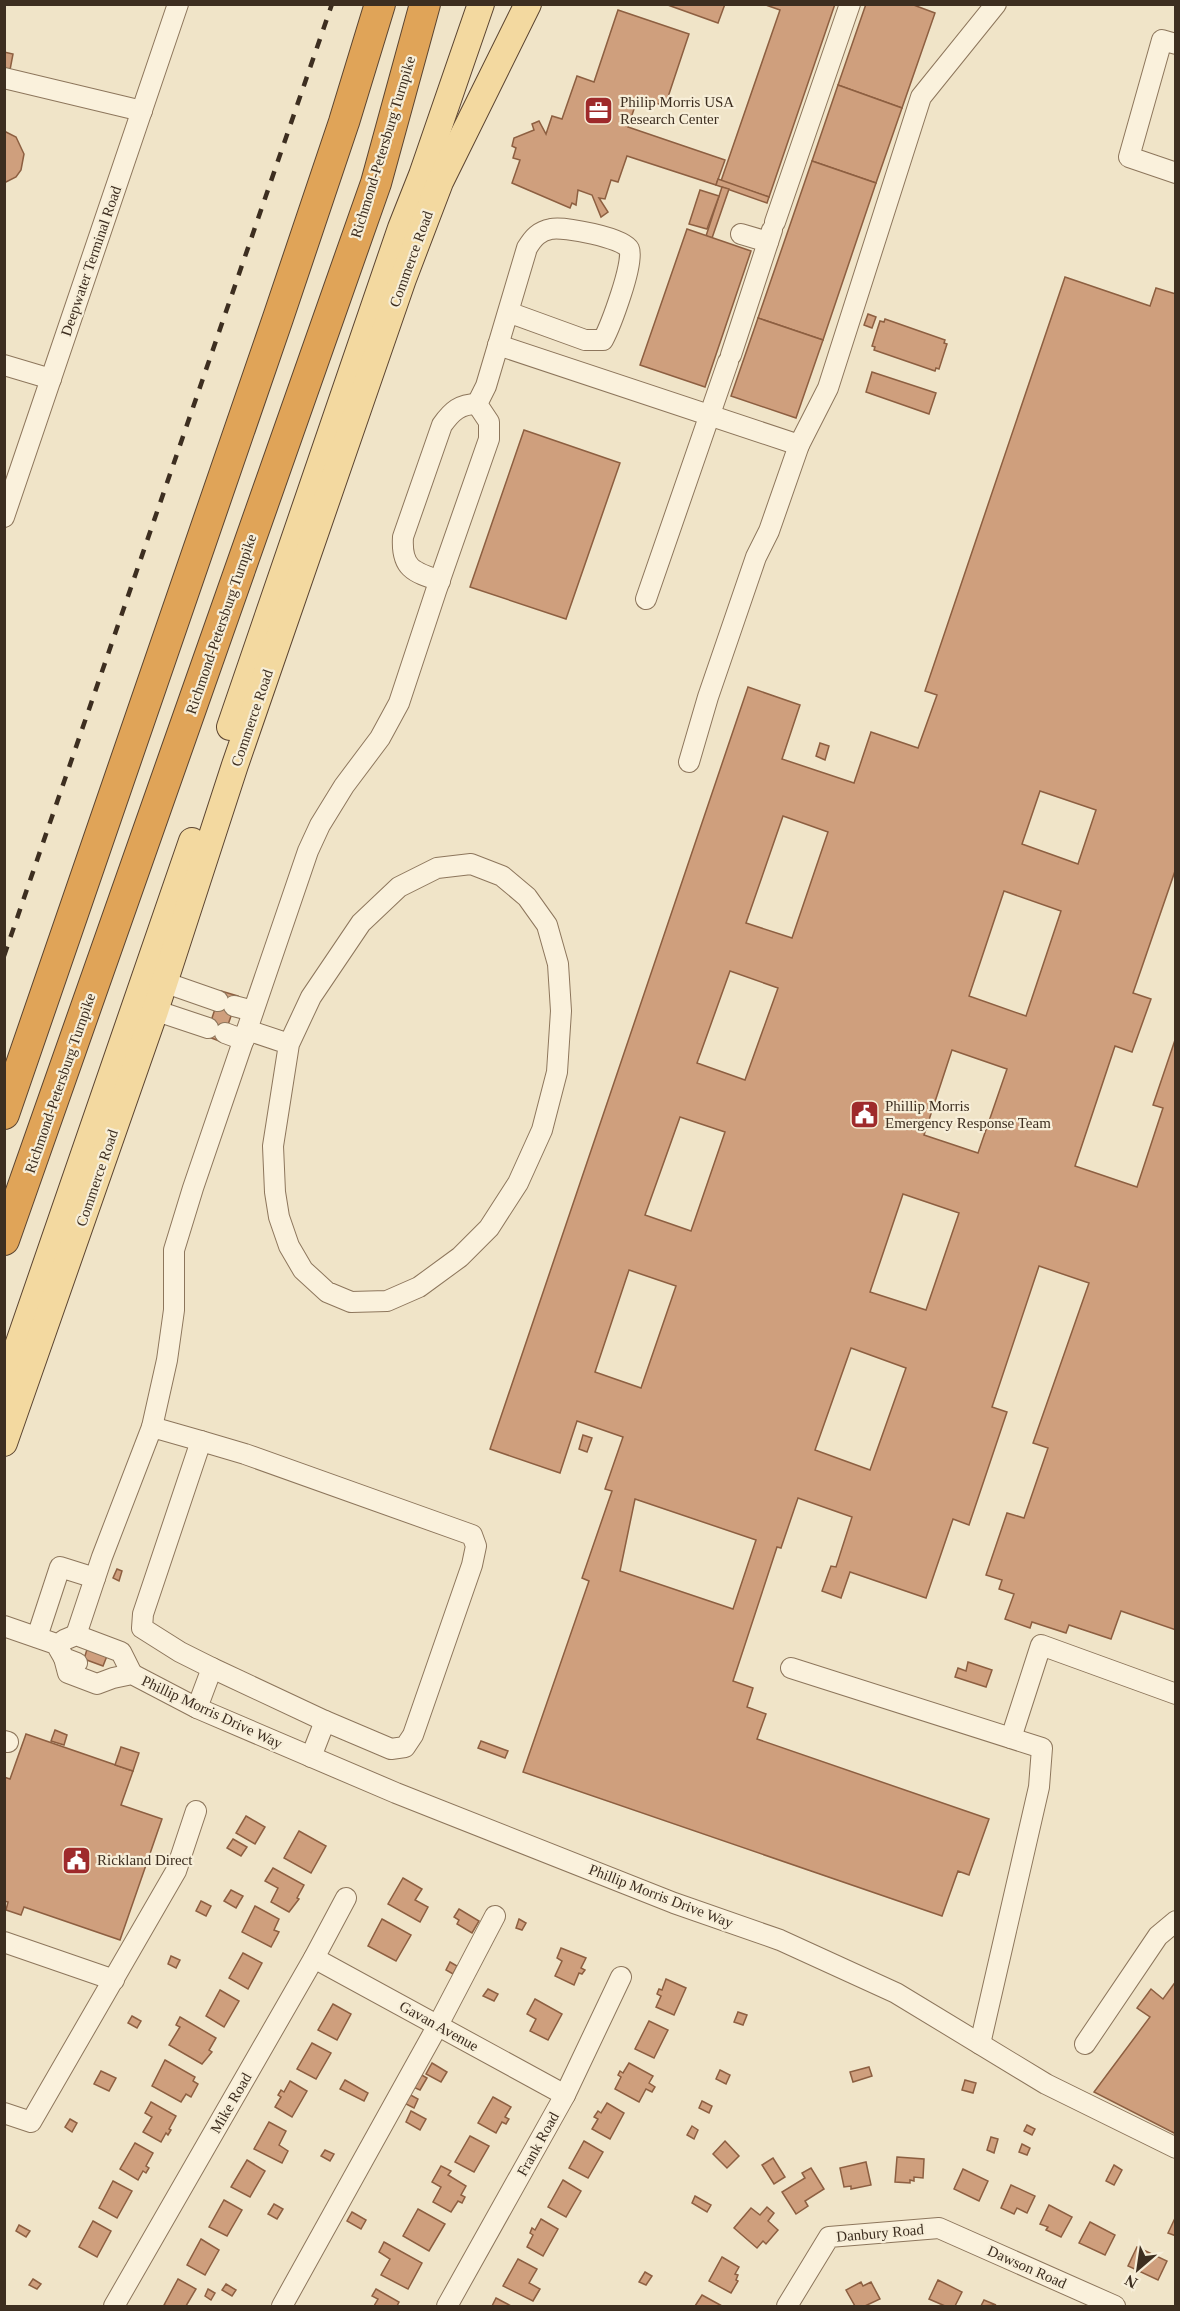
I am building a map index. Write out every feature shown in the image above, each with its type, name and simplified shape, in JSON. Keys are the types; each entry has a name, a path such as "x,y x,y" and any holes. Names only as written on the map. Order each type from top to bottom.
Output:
{"highway":[{"path":"278,318 358,4"},
{"path":"4,1114 278,318 344,122 380,4"},
{"name":"Richmond-Petersburg Turnpike","path":"4,1240 376,183 425,4"}],"main road":[{"name":"Commerce Road","path":"4,1443 368,324 482,4"},
{"name":"Commerce Road","path":"155,980 235,765 416,243 459,143 528,4"},
{"name":"Commerce Road","path":"4,1386 146,1008"}],"street":[{"name":"Deepwater Terminal Road","path":"4,517 178,4"},
{"path":"646,599 850,4"},
{"path":"689,762 726,643 799,445 828,388 921,97 996,4"},
{"path":"1176,44 1162,40 1128,157 1176,173"},
{"path":"4,78 142,111"},
{"path":"477,404 486,386 508,312 528,248 534,237 552,228 622,241 629,249 631,263 603,340 585,340 508,312"},
{"path":"741,234 772,231"},
{"path":"498,345 799,445"},
{"path":"4,365 51,379"},
{"path":"440,581 420,574 410,567 402,553 403,537 442,425 451,412 464,404 477,404"},
{"path":"60,1651 76,1635 102,1557 152,1427 174,1310 174,1250 193,1188 233,1021 320,825 344,786 380,738 399,703 489,439 489,422 477,404"},
{"path":"471,864 502,876 527,897 547,925 558,964 561,1011 556,1071 542,1130 518,1183 489,1228 460,1257 419,1287 387,1301 351,1302 327,1292 303,1270 289,1246 279,1217 274,1192 273,1146 289,1044 311,997 361,923 399,887 437,868 471,864"},
{"path":"155,980 233,1021 289,1044"},
{"path":"146,1008 233,1021"},
{"path":"152,1427 245,1454 472,1535 476,1546 472,1564 413,1735 405,1747 392,1749 325,1721 180,1652 142,1628 143,1614 201,1442"},
{"path":"37,1637 60,1567 95,1578"},
{"name":"Phillip Morris Drive Way","path":"4,1626 37,1637 60,1651 408,1798 674,1903 780,1940 896,1993 1046,2084 1176,2148"},
{"name":"Phillip Morris Drive Way","path":"76,1635 121,1652 122,1676"},
{"path":"1011,1738 1041,1645 1176,1694"},
{"path":"198,1708 212,1668"},
{"path":"791,1668 1042,1748 1039,1787 980,2044"},
{"path":"311,1757 325,1721"},
{"path":"4,2113 31,2122 176,1870 196,1811"},
{"name":"Mike Road","path":"114,2307 346,1898"},
{"path":"282,2307 438,2025 495,1916"},
{"path":"1085,2044 1158,1936 1176,1921"},
{"path":"4,1942 114,1980"},
{"name":"Gavan Avenue","path":"314,1958 565,2095"},
{"name":"Frank Road","path":"447,2307 565,2095 621,1977"},
{"name":"Dawson Road","path":"939,2228 1086,2300 1115,2307"},
{"name":"Danbury Road","path":"787,2307 829,2237 939,2228"}],"building":[{"path":"665,4 725,4 718,23"},
{"path":"763,4 835,4 769,197 721,181 780,10"},
{"path":"866,4 911,4 935,13 902,108 838,85"},
{"name":"Philip Morris USA Research Center","path":"618,10 689,34 665,106 638,97 628,127 725,160 716,185 627,156 618,182 611,180 605,199 599,198 608,212 601,217 592,195 578,190 576,205 572,203 570,208 512,183 520,160 513,158 516,148 512,146 514,138 534,130 532,124 539,121 546,134 552,116 562,119 577,76 594,82"},
{"path":"4,52 13,54 10,70 4,69"},
{"path":"838,85 902,108 876,183 812,161"},
{"path":"4,131 16,137 24,154 21,170 16,177 4,183"},
{"path":"812,161 876,183 823,340 758,318"},
{"path":"718,179 769,197 767,203 716,185"},
{"path":"722,187 729,189 712,238 706,236"},
{"path":"700,190 719,196 707,229 689,224"},
{"path":"687,229 751,251 705,387 640,365"},
{"path":"1065,277 1150,306 1156,288 1176,294 1176,868 1133,993 1151,999 1132,1052 1115,1046 1075,1166 1137,1187 1163,1108 1153,1105 1176,1037 1176,1630 1121,1611 1111,1639 1069,1625 1066,1633 1032,1622 1030,1628 1005,1619 1014,1594 999,1589 1002,1580 986,1575 1007,1513 1024,1518 1048,1448 1033,1443 1089,1283 1039,1266 992,1407 1007,1412 969,1525 953,1519 926,1598 850,1572 841,1598 822,1591 831,1566 836,1567 852,1517 798,1498 781,1548 777,1547 733,1681 753,1688 747,1707 766,1714 757,1739 989,1819 969,1875 958,1871 942,1916 523,1772 589,1581 582,1578 612,1491 605,1489 623,1437 577,1421 560,1473 490,1449 748,687 800,705 782,759 854,783 871,732 918,748 937,695 925,691","holes":["1040,791 1096,810 1078,864 1022,844","783,816 828,832 792,938 746,923","1004,891 1061,911 1026,1016 969,996","730,971 778,988 745,1080 697,1063","952,1050 1007,1069 978,1153 924,1135","680,1117 725,1132 691,1231 645,1215","903,1194 959,1213 926,1310 870,1292","629,1270 676,1286 641,1388 595,1372","851,1348 906,1368 870,1470 815,1450","635,1499 756,1540 733,1609 620,1571"]},
{"path":"868,314 876,317 872,328 864,325"},
{"path":"758,318 823,340 796,418 731,396"},
{"path":"885,319 945,340 944,343 947,344 939,369 936,368 935,371 874,350 875,347 872,346 880,321 884,322"},
{"path":"872,372 936,393 929,414 866,392"},
{"path":"524,430 620,463 566,619 470,587"},
{"path":"820,743 829,746 825,760 816,756"},
{"path":"221,991 238,996 222,1042 206,1036"},
{"path":"583,1435 592,1438 587,1452 579,1449"},
{"path":"117,1569 122,1571 119,1581 113,1578"},
{"path":"89,1643 109,1651 103,1666 84,1659"},
{"path":"968,1662 992,1670 986,1687 955,1677 958,1668 966,1671"},
{"path":"55,1730 67,1735 64,1745 51,1741"},
{"name":"Rickland Direct","path":"26,1734 133,1771 121,1805 162,1819 120,1940 24,1907 21,1915 6,1910 8,1902 4,1901 4,1777 10,1779"},
{"path":"481,1741 508,1751 505,1758 478,1748"},
{"path":"121,1747 139,1753 133,1771 115,1765"},
{"path":"246,1816 265,1827 255,1844 236,1833"},
{"path":"299,1831 326,1846 311,1873 284,1858"},
{"path":"233,1839 247,1847 241,1856 227,1848"},
{"path":"273,1868 304,1885 297,1898 299,1899 289,1912 271,1902 278,1888 265,1881"},
{"path":"403,1878 422,1889 415,1900 428,1907 420,1922 388,1904"},
{"path":"231,1890 243,1896 236,1908 224,1901"},
{"path":"201,1901 211,1906 206,1916 196,1911"},
{"path":"255,1906 279,1919 274,1930 279,1932 271,1947 242,1932"},
{"path":"459,1909 479,1921 472,1933 457,1924 459,1920 454,1917"},
{"path":"382,1919 411,1935 396,1961 368,1946"},
{"path":"519,1919 526,1923 522,1930 516,1928"},
{"path":"561,1948 586,1958 581,1968 585,1970 582,1974 579,1973 574,1985 555,1976 562,1961 557,1958"},
{"path":"243,1953 262,1963 248,1989 229,1978"},
{"path":"171,1956 180,1960 176,1968 168,1964"},
{"path":"450,1962 457,1966 453,1974 446,1970"},
{"path":"666,1979 686,1988 674,2015 656,2007 661,1996 657,1994 659,1989 662,1990"},
{"path":"1176,1981 1176,2134 1094,2092 1150,2017 1137,2008 1151,1989 1163,1999"},
{"path":"488,1989 498,1994 494,2001 483,1996"},
{"path":"220,1990 239,2001 224,2027 206,2016"},
{"path":"535,1999 562,2014 548,2040 530,2031 536,2019 527,2014"},
{"path":"333,2004 351,2014 337,2040 318,2030"},
{"path":"738,2012 747,2015 743,2025 734,2022"},
{"path":"132,2016 141,2021 137,2028 128,2023"},
{"path":"180,2017 216,2038 209,2050 212,2052 202,2064 169,2045 180,2027 176,2025"},
{"path":"649,2021 668,2030 654,2058 635,2049"},
{"path":"312,2043 331,2053 316,2079 297,2069"},
{"path":"165,2060 195,2077 193,2081 198,2084 191,2097 186,2094 181,2102 152,2086"},
{"path":"432,2063 447,2072 441,2082 426,2074"},
{"path":"629,2063 653,2076 649,2083 655,2087 652,2092 646,2089 639,2102 615,2089 621,2077 618,2075 620,2071 623,2073"},
{"path":"869,2067 872,2076 853,2082 850,2072"},
{"path":"720,2070 730,2075 726,2084 716,2079"},
{"path":"101,2071 116,2078 109,2091 94,2084"},
{"path":"420,2074 427,2078 420,2090 413,2087"},
{"path":"345,2080 368,2093 364,2101 340,2089"},
{"path":"965,2080 976,2083 973,2093 962,2090"},
{"path":"290,2081 307,2091 292,2117 275,2107 281,2097 278,2095 281,2090 284,2092"},
{"path":"407,2093 418,2099 414,2108 402,2102"},
{"path":"493,2097 511,2107 505,2117 509,2119 506,2124 502,2122 496,2133 478,2123"},
{"path":"702,2101 712,2106 709,2113 699,2108"},
{"path":"151,2102 176,2116 169,2129 171,2130 168,2135 166,2133 161,2142 143,2132 152,2117 145,2113"},
{"path":"607,2103 624,2113 610,2139 592,2129 598,2119 594,2117 598,2111 601,2113"},
{"path":"411,2111 426,2119 420,2130 406,2122"},
{"path":"70,2119 77,2123 72,2132 65,2127"},
{"path":"269,2122 286,2131 279,2145 288,2151 282,2163 254,2149"},
{"path":"1027,2125 1035,2129 1032,2135 1024,2131"},
{"path":"692,2126 698,2130 694,2139 687,2135"},
{"path":"470,2136 489,2146 474,2172 455,2162"},
{"path":"991,2137 998,2139 994,2153 987,2150"},
{"path":"584,2141 603,2152 588,2178 569,2168"},
{"path":"725,2141 739,2156 727,2168 713,2154"},
{"path":"135,2143 153,2153 146,2166 149,2168 146,2173 143,2171 138,2180 120,2169"},
{"path":"1022,2144 1030,2148 1027,2155 1019,2152"},
{"path":"325,2150 334,2154 330,2161 321,2156"},
{"path":"897,2157 924,2159 923,2178 914,2177 914,2181 910,2180 910,2183 895,2182"},
{"path":"773,2158 785,2177 774,2184 762,2165"},
{"path":"247,2160 265,2171 250,2197 231,2187"},
{"path":"866,2162 871,2185 851,2189 851,2186 844,2187 840,2168"},
{"path":"1114,2165 1122,2170 1114,2185 1106,2181"},
{"path":"441,2166 451,2171 448,2175 466,2186 461,2195 465,2197 462,2203 458,2201 451,2212 433,2202 441,2187 432,2182"},
{"path":"811,2168 824,2189 805,2201 808,2206 796,2214 782,2192 805,2178 802,2173"},
{"path":"963,2169 988,2181 979,2201 954,2189"},
{"path":"563,2180 581,2191 566,2217 548,2207"},
{"path":"113,2181 132,2191 117,2218 99,2208"},
{"path":"1011,2185 1035,2196 1027,2213 1017,2208 1014,2214 1001,2208"},
{"path":"695,2196 711,2205 707,2212 692,2203"},
{"path":"224,2200 242,2210 227,2236 209,2227"},
{"path":"274,2204 283,2209 277,2219 268,2214"},
{"path":"1049,2205 1072,2217 1061,2237 1046,2230 1048,2227 1040,2224"},
{"path":"767,2207 774,2213 768,2221 778,2230 766,2244 763,2241 757,2248 734,2228 751,2208 760,2215"},
{"path":"418,2209 445,2224 429,2251 403,2236"},
{"path":"352,2212 366,2220 361,2229 347,2221"},
{"path":"1176,2216 1176,2236 1168,2233"},
{"path":"541,2219 558,2229 543,2256 527,2247 533,2235 530,2233 532,2228 535,2230"},
{"path":"93,2221 111,2231 97,2257 79,2247"},
{"path":"1090,2222 1115,2235 1105,2255 1079,2243"},
{"path":"19,2225 30,2231 26,2237 16,2231"},
{"path":"201,2239 219,2250 205,2275 187,2265"},
{"path":"384,2242 422,2263 408,2289 381,2275 390,2259 379,2252"},
{"path":"1137,2247 1167,2261 1158,2280 1128,2266"},
{"path":"722,2257 739,2267 735,2274 738,2275 736,2280 738,2281 731,2293 709,2281"},
{"path":"518,2259 537,2269 529,2283 540,2289 533,2301 503,2286"},
{"path":"645,2272 652,2276 646,2285 639,2282"},
{"path":"33,2279 41,2284 37,2289 29,2285"},
{"path":"178,2279 196,2289 186,2306 164,2305"},
{"path":"938,2280 962,2292 955,2306 945,2306 929,2299"},
{"path":"861,2282 863,2286 871,2282 880,2299 865,2306 855,2306 846,2290"},
{"path":"226,2284 236,2290 232,2296 222,2290"},
{"path":"208,2289 215,2293 211,2300 205,2296"},
{"path":"376,2289 399,2302 397,2306 374,2306 378,2299 372,2296"},
{"path":"702,2295 722,2306 695,2306"},
{"path":"496,2298 511,2306 492,2306"},
{"path":"984,2300 996,2305 981,2306"}],"railway":[{"path":"4,956 332,4"}],"place":[{"name":"Philip Morris USA Research Center","path":"599,111"},
{"name":"Phillip Morris Emergency Response Team","path":"864,1115"},
{"name":"Rickland Direct","path":"76,1860"}]}
